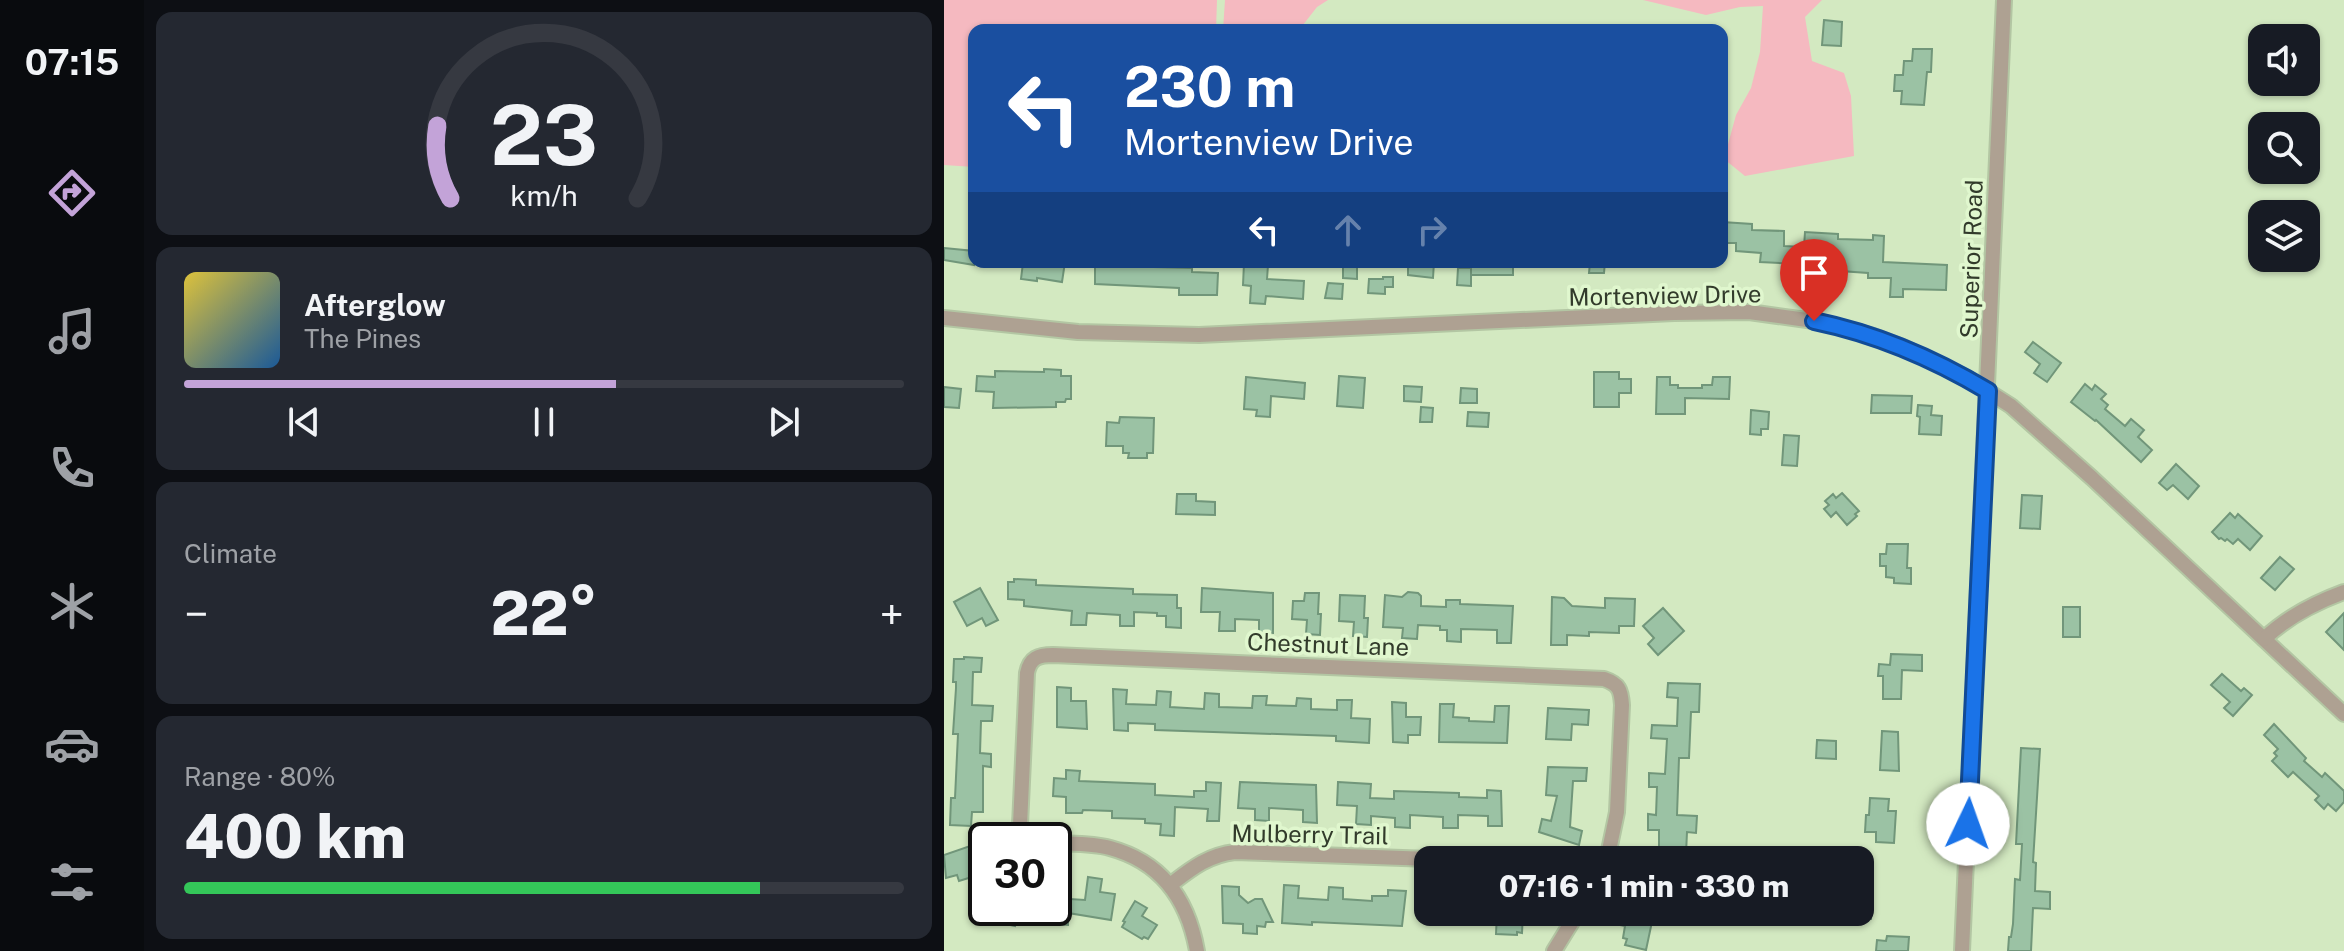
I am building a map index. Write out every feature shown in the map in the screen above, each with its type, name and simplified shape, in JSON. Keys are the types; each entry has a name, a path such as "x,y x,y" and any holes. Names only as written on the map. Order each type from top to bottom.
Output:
{"street":[{"name":"Superior Road","path":"1962,951 2004,0"},
{"name":"Mortenview Drive","path":"944,318 1078,332 1199,335 1749,312 1814,321 1873,336 1936,362 2011,406 2344,714"},
{"path":"2264,639 2277,626 2303,610 2344,592"},
{"name":"Chestnut Lane","path":"1020,822 1027,673 1034,658 1053,655 1604,679 1619,686 1622,692 1617,812 1610,846"},
{"path":"1072,844 1109,847 1147,864 1170,885 1184,906 1193,925 1197,951"},
{"name":"Mulberry Trail","path":"1170,885 1200,862 1235,852 1414,858"},
{"path":"1554,951 1569,926"}],"shaded area":[{"path":"944,0 1217,0 1216,24 968,24 968,167 944,165"},
{"path":"1225,0 1328,0 1317,7 1304,24 1223,24"},
{"path":"1643,0 1822,0 1805,17 1812,61 1844,73 1851,96 1854,156 1745,176 1728,162 1728,144 1736,115 1751,88 1760,52 1763,6 1740,7 1706,15"}],"building":[{"path":"1824,20 1842,22 1841,46 1822,45"},
{"path":"1913,49 1932,49 1924,105 1901,104 1902,91 1894,91 1895,75 1903,75 1904,61 1912,61"},
{"path":"1728,222 1752,224 1752,230 1784,231 1784,246 1804,247 1805,232 1838,234 1838,239 1873,240 1873,235 1884,236 1883,262 1947,265 1946,290 1903,289 1903,297 1890,297 1891,278 1868,278 1868,273 1826,270 1827,259 1796,258 1796,264 1760,262 1761,253 1736,251 1736,243 1728,243"},
{"path":"944,248 968,250 968,264 944,260"},
{"path":"1022,268 1064,268 1062,282 1021,279"},
{"path":"1095,268 1192,268 1192,272 1218,273 1217,295 1179,295 1179,288 1095,284"},
{"path":"1244,268 1268,268 1267,279 1304,281 1303,299 1266,296 1265,304 1250,303 1251,286 1243,285"},
{"path":"1343,268 1357,268 1357,279 1343,278"},
{"path":"1408,268 1434,268 1433,278 1408,275"},
{"path":"1458,268 1471,268 1471,286 1457,285"},
{"path":"1471,268 1513,268 1513,275 1471,275"},
{"path":"1590,268 1604,268 1604,273 1589,273"},
{"path":"1393,277 1393,287 1385,287 1385,294 1368,293 1369,279"},
{"path":"1328,283 1343,284 1342,299 1325,298"},
{"path":"2033,342 2061,363 2047,382 2034,373 2040,364 2025,352"},
{"path":"1044,369 1061,370 1061,376 1071,376 1071,399 1056,402 1056,407 993,408 994,392 976,391 977,376 995,377 995,371 1044,372"},
{"path":"1594,372 1619,372 1619,379 1631,379 1631,393 1619,393 1619,407 1594,407"},
{"path":"1339,376 1365,378 1363,408 1337,406"},
{"path":"1246,377 1305,383 1304,399 1271,396 1270,417 1256,416 1257,410 1244,409"},
{"path":"1657,377 1670,377 1670,385 1678,385 1678,388 1702,388 1702,385 1712,385 1713,377 1730,377 1729,399 1685,398 1685,414 1656,414"},
{"path":"2085,384 2092,390 2095,385 2106,394 2101,399 2108,405 2105,409 2125,426 2131,419 2144,430 2138,437 2152,450 2141,462 2096,420 2071,402"},
{"path":"1404,386 1422,387 1421,402 1404,401"},
{"path":"944,387 961,389 959,408 944,407"},
{"path":"1461,388 1477,389 1477,403 1460,403"},
{"path":"1872,395 1912,396 1911,413 1871,413"},
{"path":"1918,405 1932,406 1931,415 1942,416 1941,435 1919,434"},
{"path":"1421,407 1433,408 1432,422 1420,422"},
{"path":"1751,410 1769,412 1768,429 1761,429 1761,435 1750,434"},
{"path":"1468,412 1489,413 1488,427 1467,426"},
{"path":"1120,417 1154,418 1153,453 1147,453 1147,458 1128,458 1129,453 1123,453 1123,446 1106,446 1107,422 1119,423"},
{"path":"1784,435 1799,436 1797,466 1782,465"},
{"path":"2176,464 2199,486 2188,499 2173,485 2167,490 2159,483"},
{"path":"1842,493 1859,511 1847,525 1836,512 1831,517 1824,509 1829,505 1825,501 1833,494 1836,498"},
{"path":"1177,494 1196,494 1196,501 1215,502 1215,515 1176,514"},
{"path":"2022,495 2042,496 2040,529 2020,528"},
{"path":"2230,513 2235,518 2238,514 2262,536 2250,550 2238,539 2233,544 2227,539 2219,539 2212,532"},
{"path":"1887,544 1908,544 1907,568 1911,568 1911,584 1894,583 1894,578 1886,577 1886,566 1880,566 1880,554 1886,554"},
{"path":"2280,557 2294,569 2275,590 2261,578"},
{"path":"1014,579 1036,580 1036,585 1133,589 1133,594 1177,595 1177,608 1181,608 1181,628 1166,627 1166,616 1134,612 1134,626 1120,626 1120,615 1087,613 1086,625 1071,625 1072,611 1024,606 1024,600 1008,599 1008,582 1014,582"},
{"path":"980,588 998,620 986,626 982,618 967,626 954,602"},
{"path":"1202,588 1273,593 1273,633 1259,632 1259,620 1235,619 1235,631 1219,631 1220,612 1201,612"},
{"path":"1408,592 1421,596 1421,606 1446,607 1446,600 1460,600 1460,604 1513,606 1511,643 1497,643 1497,630 1461,629 1461,642 1447,641 1447,630 1440,630 1440,626 1418,625 1417,639 1402,638 1403,628 1383,627 1385,595 1402,597"},
{"path":"1305,593 1319,593 1320,635 1306,634 1307,620 1292,619 1293,601 1304,601"},
{"path":"1340,595 1365,596 1367,637 1353,636 1354,622 1339,621"},
{"path":"1552,597 1564,598 1572,606 1605,608 1605,598 1635,599 1634,626 1619,626 1619,633 1567,635 1567,645 1551,645"},
{"path":"2063,607 2080,607 2080,637 2063,637"},
{"path":"1663,608 1684,631 1658,655 1648,644 1654,638 1643,626"},
{"path":"2344,613 2344,650 2326,632"},
{"path":"1891,654 1922,655 1922,671 1902,670 1901,699 1883,699 1883,676 1878,676 1879,664 1890,665"},
{"path":"982,658 981,672 973,672 972,705 993,706 992,721 981,721 980,753 991,754 991,767 983,766 983,812 972,812 968,826 950,825 951,798 955,798 958,734 953,734 954,659"},
{"path":"2222,674 2241,691 2244,688 2252,695 2233,716 2224,708 2230,702 2211,685"},
{"path":"1668,683 1700,684 1699,712 1691,712 1689,758 1679,758 1677,815 1697,816 1696,833 1687,832 1686,846 1659,846 1659,830 1648,830 1648,814 1656,815 1657,787 1649,787 1649,773 1665,774 1667,739 1651,738 1652,725 1677,726 1678,698 1667,697"},
{"path":"1057,687 1071,688 1071,701 1086,701 1087,729 1057,727"},
{"path":"1113,689 1127,690 1126,704 1156,705 1157,691 1171,692 1170,707 1204,709 1205,693 1219,694 1219,707 1252,708 1253,696 1267,696 1266,705 1296,706 1297,698 1311,699 1311,709 1337,710 1337,700 1352,700 1351,718 1370,719 1369,743 1336,741 1336,736 1155,730 1155,724 1128,723 1128,731 1114,730"},
{"path":"1392,702 1406,703 1406,717 1421,717 1420,735 1408,735 1408,743 1393,742"},
{"path":"1440,704 1454,704 1453,717 1494,722 1495,706 1509,706 1507,743 1439,742"},
{"path":"1548,708 1589,710 1588,725 1572,724 1571,740 1546,739"},
{"path":"2274,724 2306,758 2304,761 2322,777 2325,773 2344,791 2344,802 2336,811 2328,804 2324,809 2315,800 2319,796 2293,772 2288,777 2272,761 2278,749 2264,735"},
{"path":"1882,731 1898,732 1899,771 1880,770"},
{"path":"1817,740 1836,741 1836,759 1816,758"},
{"path":"2021,748 2040,749 2033,862 2036,863 2035,891 2050,892 2050,909 2033,908 2031,951 2008,951 2015,879 2020,880 2022,844 2016,844"},
{"path":"1548,767 1587,768 1586,781 1573,781 1570,827 1582,831 1579,845 1539,832 1542,819 1551,821 1557,796 1546,795"},
{"path":"1066,770 1080,771 1079,781 1155,784 1155,795 1194,797 1194,791 1206,791 1206,782 1221,783 1219,821 1207,821 1208,809 1175,807 1174,836 1160,835 1161,824 1145,823 1145,819 1112,818 1112,811 1066,813 1066,797 1053,796 1054,778 1066,779"},
{"path":"1240,782 1316,785 1317,823 1303,822 1303,810 1269,808 1269,821 1255,820 1255,809 1238,808"},
{"path":"1338,782 1371,784 1370,798 1394,799 1394,791 1459,793 1459,797 1487,798 1487,790 1501,791 1502,826 1488,826 1488,816 1458,815 1458,828 1443,828 1443,817 1410,815 1410,828 1395,827 1395,818 1371,816 1371,825 1356,824 1357,806 1337,805"},
{"path":"1870,798 1889,799 1888,811 1896,811 1894,843 1876,842 1876,832 1865,832"},
{"path":"968,847 968,878 959,881 957,875 946,878 944,855"},
{"path":"1088,877 1102,879 1100,892 1115,894 1111,920 1072,914 1072,899 1085,900"},
{"path":"1284,885 1299,886 1298,898 1328,900 1329,887 1343,888 1343,899 1372,901 1372,896 1388,896 1388,890 1406,891 1402,926 1282,923"},
{"path":"1222,886 1239,887 1239,895 1248,903 1262,899 1273,922 1266,922 1265,927 1257,926 1257,934 1243,933 1243,924 1223,923"},
{"path":"1135,901 1147,908 1142,916 1157,925 1148,939 1142,939 1122,927"},
{"path":"1496,926 1522,926 1522,933 1517,932 1517,935 1496,934"},
{"path":"1625,926 1651,926 1646,950 1625,945 1627,939 1623,938"},
{"path":"1887,936 1909,937 1908,951 1876,951 1877,940 1886,941"}],"route":[{"path":"1814,321 1848,328 1905,348 1988,391 1968,824"}]}
